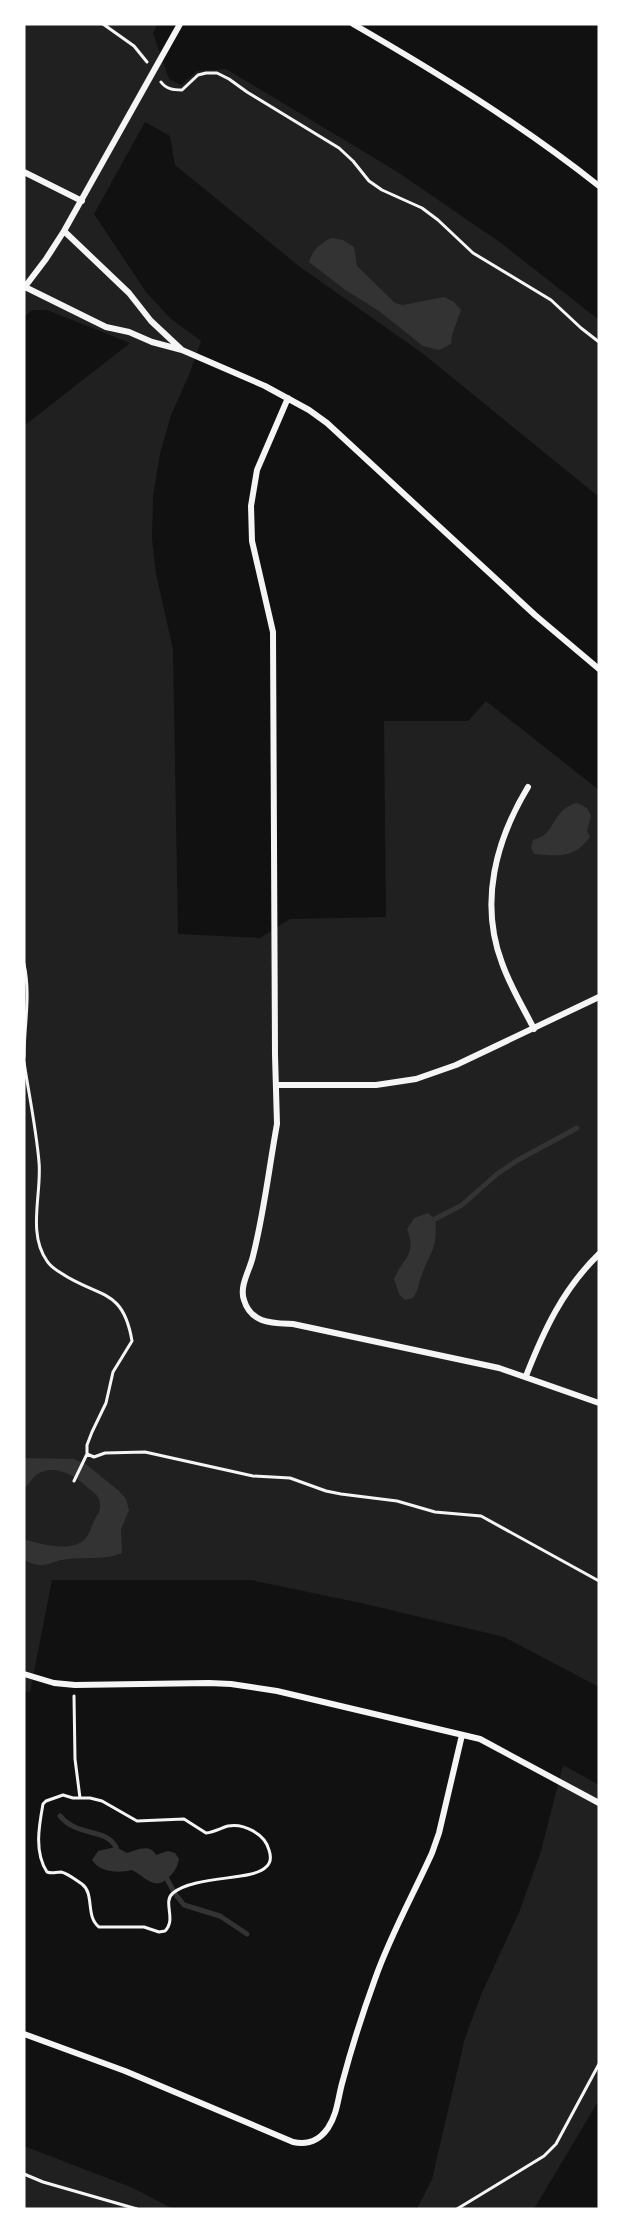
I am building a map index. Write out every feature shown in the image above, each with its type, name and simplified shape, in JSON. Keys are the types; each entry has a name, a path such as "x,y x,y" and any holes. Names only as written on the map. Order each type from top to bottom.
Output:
{"street":[{"path":"180,24 82,201 46,259 24,287 106,327 129,332 152,342 182,350 288,398 327,423 543,622 599,669"},
{"path":"353,24 459,87 551,148 599,186"},
{"path":"24,172 82,201"},
{"path":"64,231 129,293 151,321 182,350"},
{"path":"288,398 257,470 251,506 252,541 273,632 277,1124 253,1257 243,1293 249,1310 256,1318 269,1323 293,1324 499,1368 599,1403"},
{"path":"528,787 513,812 502,838 491,898 495,941 501,960 534,1029"},
{"path":"276,1084 376,1085 416,1079 447,1069 599,998"},
{"path":"526,1376 557,1306 576,1278 599,1254"},
{"path":"24,1674 54,1683 75,1685 231,1684 277,1691 462,1735 494,1745 599,1803"},
{"path":"24,2034 125,2071 293,2142 310,2143 318,2138 327,2130 338,2108 341,2083 375,1978 432,1853 439,1833 462,1735"}],"path":[{"path":"103,24 134,46 164,86 173,90 182,90 198,75 218,73 339,148 369,181 382,190 422,208 472,253 551,300 599,342"},
{"path":"24,964 29,994 24,1057"},
{"path":"24,1062 39,1164 37,1214 41,1247 47,1261 55,1268 75,1281 105,1293 116,1301 130,1330 132,1341 113,1372 106,1403 87,1445 86,1459 74,1481"},
{"path":"87,1454 94,1456 105,1453 145,1452 253,1476 290,1478 326,1491 379,1497 435,1512 481,1516 599,1581"},
{"path":"75,1685 75,1759 80,1798"},
{"path":"63,1795 80,1798 102,1801 137,1821 184,1819 206,1833 234,1826 251,1830 264,1839 268,1846 269,1863 264,1870 185,1885 169,1898 170,1923 165,1930 159,1932 144,1927 99,1927 95,1924 84,1885 66,1874 47,1872 40,1858 38,1840 43,1804 46,1800 63,1795"},
{"path":"457,2209 544,2156 556,2144 599,2064"},
{"path":"24,2174 43,2182 137,2209"}],"shaded area":[{"path":"24,24 158,24 153,33 169,79 181,85 197,71 226,69 396,171 501,243 599,320 599,497 422,353 300,267 175,165 170,136 145,122 94,214 146,292 171,319 201,341 171,415 160,454 153,496 152,539 156,574 173,649 178,934 260,938 290,919 386,917 384,721 468,721 486,701 599,790 599,1687 504,1637 251,1580 52,1580 30,1692 24,1691 24,426 130,343 47,310 32,310 24,317"},
{"path":"331,238 343,240 354,247 357,266 395,303 403,305 444,297 454,302 461,310 451,344 439,350 423,346 379,311 344,289 309,262 317,248"},
{"path":"577,803 587,808 591,815 587,831 590,837 572,853 534,854 531,847 533,840 546,833 562,811"},
{"path":"428,1213 435,1219 434,1245 416,1293 413,1298 405,1300 399,1294 394,1279 410,1251 407,1229 414,1218"},
{"path":"24,1458 74,1459 87,1465 119,1491 126,1499 129,1510 121,1529 122,1553 107,1557 61,1560 41,1565 24,1560 24,1539 62,1547 83,1541 90,1532 100,1501 81,1482 56,1470 36,1475 24,1489"},
{"path":"563,1765 599,1785 599,2100 534,2209 417,2209 432,2179 465,2038 481,1995 520,1910 541,1851"},
{"path":"116,1847 127,1853 143,1848 150,1849 156,1855 168,1851 175,1853 179,1859 176,1868 165,1881 155,1883 132,1870 116,1872 105,1870 92,1860 98,1851"},
{"path":"24,2146 133,2188 173,2209 24,2209"}],"waterway":[{"path":"435,1219 462,1205 497,1174 518,1160 577,1128"},
{"path":"60,1816 75,1827 105,1837 116,1847"},
{"path":"167,1879 173,1890"},
{"path":"176,1895 184,1905 220,1916 247,1934"}]}
